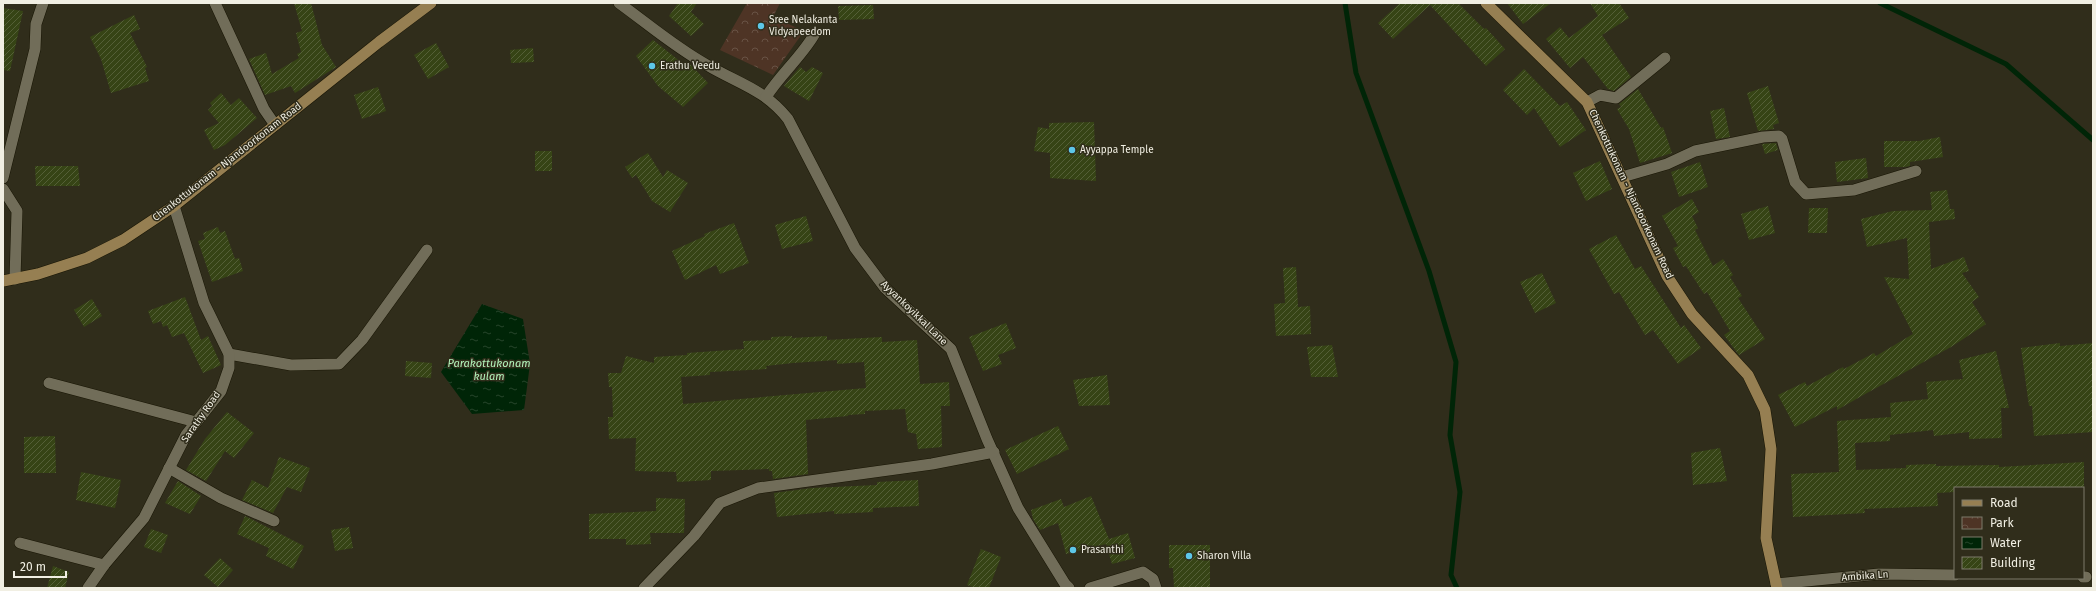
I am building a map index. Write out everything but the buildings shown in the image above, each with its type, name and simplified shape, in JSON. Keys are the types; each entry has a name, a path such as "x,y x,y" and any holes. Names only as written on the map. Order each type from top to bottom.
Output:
{"main road":[{"name":"Chenkottukonam - Njandoorkonam Road","path":"3,281 38,274 87,258 124,240 174,206 430,3"},
{"name":"Chenkottukonam - Njandoorkonam Road","path":"1486,3 1587,102 1667,276 1692,314 1748,375 1764,410 1771,449 1766,538 1776,586"}],"street":[{"path":"3,178 35,49 36,24 43,3"},
{"path":"215,3 264,109 275,125"},
{"name":"Ayyankoyikkal Lane","path":"619,3 706,65 760,92 788,119 855,248 885,288 952,349 987,439 1018,508 1065,584 1069,588"},
{"path":"766,97 807,48 814,35"},
{"path":"1587,102 1600,95 1616,98 1665,58"},
{"path":"1622,177 1667,164 1695,150 1763,137 1779,136 1782,139 1795,182 1806,194 1854,190 1916,171"},
{"path":"3,189 17,211 15,279"},
{"path":"174,206 204,304 229,354 291,365 339,364 362,340 427,250"},
{"name":"Sarathy Road","path":"88,588 104,565 144,518 186,435 221,391 229,368 229,354"},
{"path":"49,383 196,422"},
{"path":"644,588 694,536 720,503 752,490 827,477 932,464 994,452"},
{"path":"169,468 221,498 274,521"},
{"path":"20,543 104,565"},
{"path":"1090,588 1143,572 1153,579 1156,588"},
{"name":"Ambika Ln","path":"1776,586 1878,574 1954,575"}],"green space":[{"path":"747,3 780,3 773,17 804,31 773,75 720,50"}],"water":[{"name":"Parakottukonam kulam","path":"482,304 523,319 530,364 524,410 472,414 441,372"}],"waterway":[{"path":"1345,3 1356,73 1429,271 1456,362 1450,435 1460,492 1451,575 1457,588"},
{"path":"1880,3 2006,64 2093,140"}],"place":[{"name":"Sree Nelakanta Vidyapeedom","path":"761,26"},
{"name":"Erathu Veedu","path":"652,66"},
{"name":"Ayyappa Temple","path":"1072,150"},
{"name":"Prasanthi","path":"1073,550"},
{"name":"Sharon Villa","path":"1189,556"}]}
